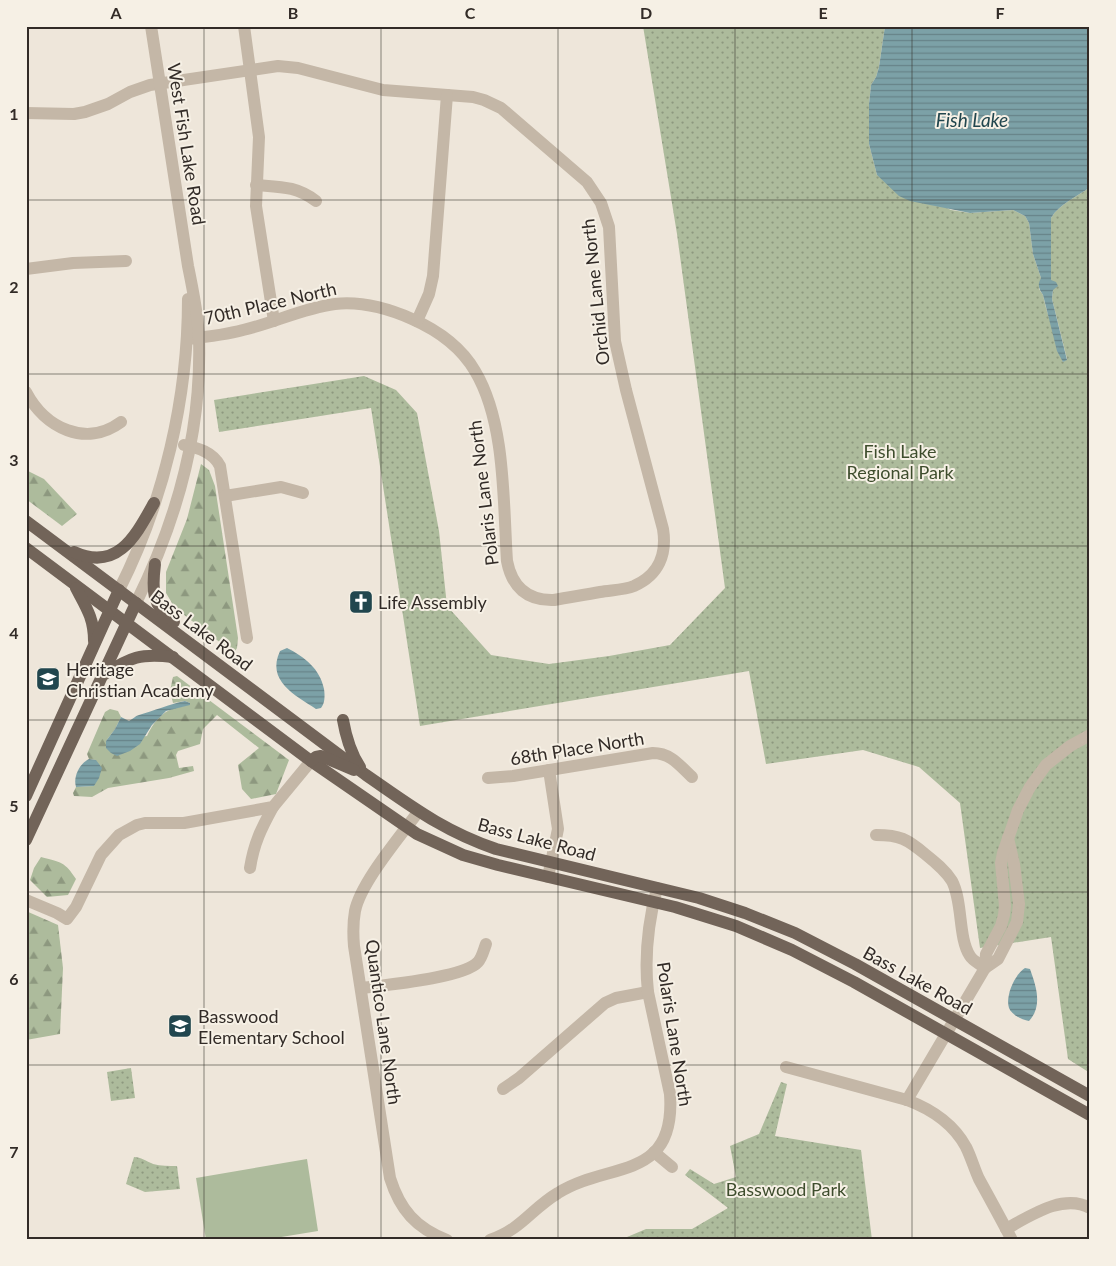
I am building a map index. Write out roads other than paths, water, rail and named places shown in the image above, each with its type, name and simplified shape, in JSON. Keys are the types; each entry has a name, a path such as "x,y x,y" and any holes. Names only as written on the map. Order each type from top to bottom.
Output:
{"main road":[{"path":"59,546 86,558 98,558 124,549 132,540 154,503"},
{"name":"Bass Lake Road","path":"26,521 366,775 441,826 478,842 552,863 723,906 795,933 855,964 1090,1096"},
{"name":"Bass Lake Road","path":"26,548 128,622 311,761 407,827 436,844 464,855 702,914 760,936 854,982 1090,1115"},
{"path":"155,564 153,593 155,600 166,616 246,676 273,704"},
{"path":"74,583 91,615 94,627 94,644"},
{"path":"26,796 119,590"},
{"path":"26,840 136,603"},
{"path":"103,675 119,664 138,656 152,654 174,657"},
{"path":"343,720 348,745 354,758 366,775"},
{"path":"311,761 321,756 366,775"}],"street":[{"name":"West Fish Lake Road","path":"136,603 155,564 174,514 190,446 198,384 188,266 151,26"},
{"path":"244,26 259,137 256,206 274,321"},
{"name":"Orchid Lane North","path":"26,113 74,114 108,104 141,88 160,83 250,69 288,66 383,90 473,97 501,108 587,182 601,203 609,227 615,341 665,542 663,556 657,567"},
{"path":"417,321 429,294 433,276 446,95"},
{"path":"256,185 296,189 305,192 316,201"},
{"path":"26,269 73,263 126,260"},
{"name":"70th Place North","path":"193,338 243,330 320,307 346,304 374,305 417,321"},
{"name":"Polaris Lane North","path":"417,321 440,334 461,353 475,370 485,393 493,415 497,438 507,561 514,582 520,589 542,600 607,591 634,586 644,581 657,567"},
{"name":"West Fish Lake Road","path":"119,590 144,534 172,442 193,338"},
{"path":"26,392 36,407 69,432 91,435 112,428 121,422"},
{"path":"172,442 209,453 218,461 220,466 247,638"},
{"path":"225,496 280,487 302,493"},
{"path":"907,1100 985,968 986,954 1002,926 1005,906 1001,863 1018,810 1037,776 1057,755 1090,735"},
{"name":"68th Place North","path":"488,778 503,778 653,753 661,753 673,759 692,777"},
{"path":"250,868 253,848 259,832 273,807 311,761"},
{"path":"548,877 558,829 549,770"},
{"path":"26,900 57,912 67,919 76,907 101,856 113,841 124,832 145,823 184,823 273,807"},
{"name":"Quantico Lane North","path":"418,812 367,883 355,909 353,927 354,946 390,1178 394,1191 401,1205 429,1236 447,1240"},
{"path":"876,835 891,835 909,840 944,871 952,882 958,897 967,949 973,960 985,968"},
{"name":"Polaris Lane North","path":"654,1152 663,1140 669,1125 671,1110 670,1094 648,992 646,948 657,888"},
{"path":"361,988 443,976 463,971 478,962 486,944"},
{"path":"503,1088 519,1078 606,1003 616,998 648,992"},
{"path":"786,1067 907,1100 924,1107 940,1117 954,1130 965,1145 978,1175 1009,1234 1033,1215 1060,1205 1074,1203 1090,1208"},
{"path":"490,1240 515,1229 558,1192 578,1183 635,1166 654,1152 672,1167"}],"water":[{"name":"Fish Lake","path":"885,26 1090,26 1090,187 1063,205 1051,218 1051,280 1056,282 1058,286 1053,290 1052,299 1067,360 1063,362 1057,351 1043,295 1039,287 1041,278 1033,254 1029,223 1025,216 1013,210 970,213 910,201 899,196 877,175 869,144 869,104 871,85 879,67"},
{"path":"287,648 311,664 319,675 325,694 321,708 316,709 300,698 285,686 280,679 277,671 277,662 280,651"},
{"path":"185,701 190,703 190,705 166,711 152,725 140,744 130,751 117,756 106,748 106,741 121,717 129,721 138,715"},
{"path":"89,759 96,760 102,768 99,778 94,786 76,787 75,779 78,771 82,764"},
{"path":"1025,968 1030,969 1037,996 1036,1009 1029,1021 1020,1018 1010,1011 1008,1003 1012,986 1018,975"}],"place":[{"name":"Life Assembly","path":"361,602"},
{"name":"Heritage Christian Academy","path":"48,679"},
{"name":"Basswood Elementary School","path":"180,1026"}],"park label":[{"name":"Fish Lake Regional Park","path":"900,461"},
{"name":"Basswood Park","path":"786,1189"}]}
